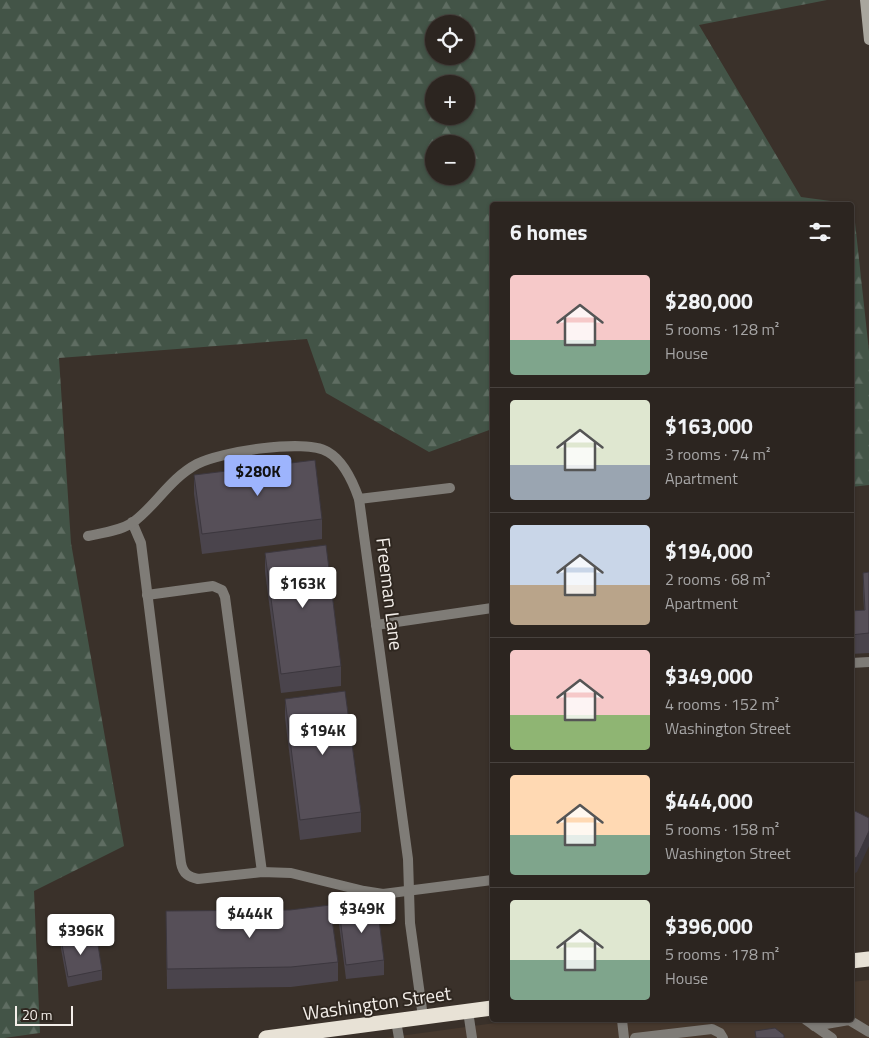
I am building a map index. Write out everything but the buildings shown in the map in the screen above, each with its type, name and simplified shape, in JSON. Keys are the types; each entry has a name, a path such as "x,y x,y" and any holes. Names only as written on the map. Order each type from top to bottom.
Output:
{"highway":[{"path":"854,961 869,959"},
{"name":"Washington Street","path":"266,1038 306,1035 490,1008"}],"street":[{"path":"865,0 869,40"}],"lane":[{"name":"Freeman Lane","path":"88,536 116,530 132,522 175,479 197,464 220,455 308,445 328,452 342,466 353,482 359,499 408,859 410,923 422,1017"},
{"path":"359,499 450,488"},
{"path":"132,522 141,542 182,870 189,876 198,879 262,872 291,873 364,892 383,894 490,880"},
{"path":"147,595 213,586 222,590 225,598 262,872"},
{"path":"376,626 490,608"},
{"path":"854,663 869,662"},
{"path":"468,1011 472,1038"},
{"path":"396,1021 399,1038"},
{"path":"622,1022 624,1038"},
{"path":"810,1023 823,1022"},
{"path":"852,1022 869,1032"},
{"path":"810,1023 832,1038"},
{"path":"635,1038 712,1029 720,1033 722,1038"}],"shaded area":[{"path":"869,980 869,1038 385,1038 502,1022 854,1022 854,982"}],"green space":[{"path":"0,0 827,0 699,25 801,197 838,202 490,202 490,430 429,452 326,393 307,339 59,358 71,543 124,846 34,891 40,1033 0,1038"},
{"path":"854,213 869,351 869,485 854,487"}]}
